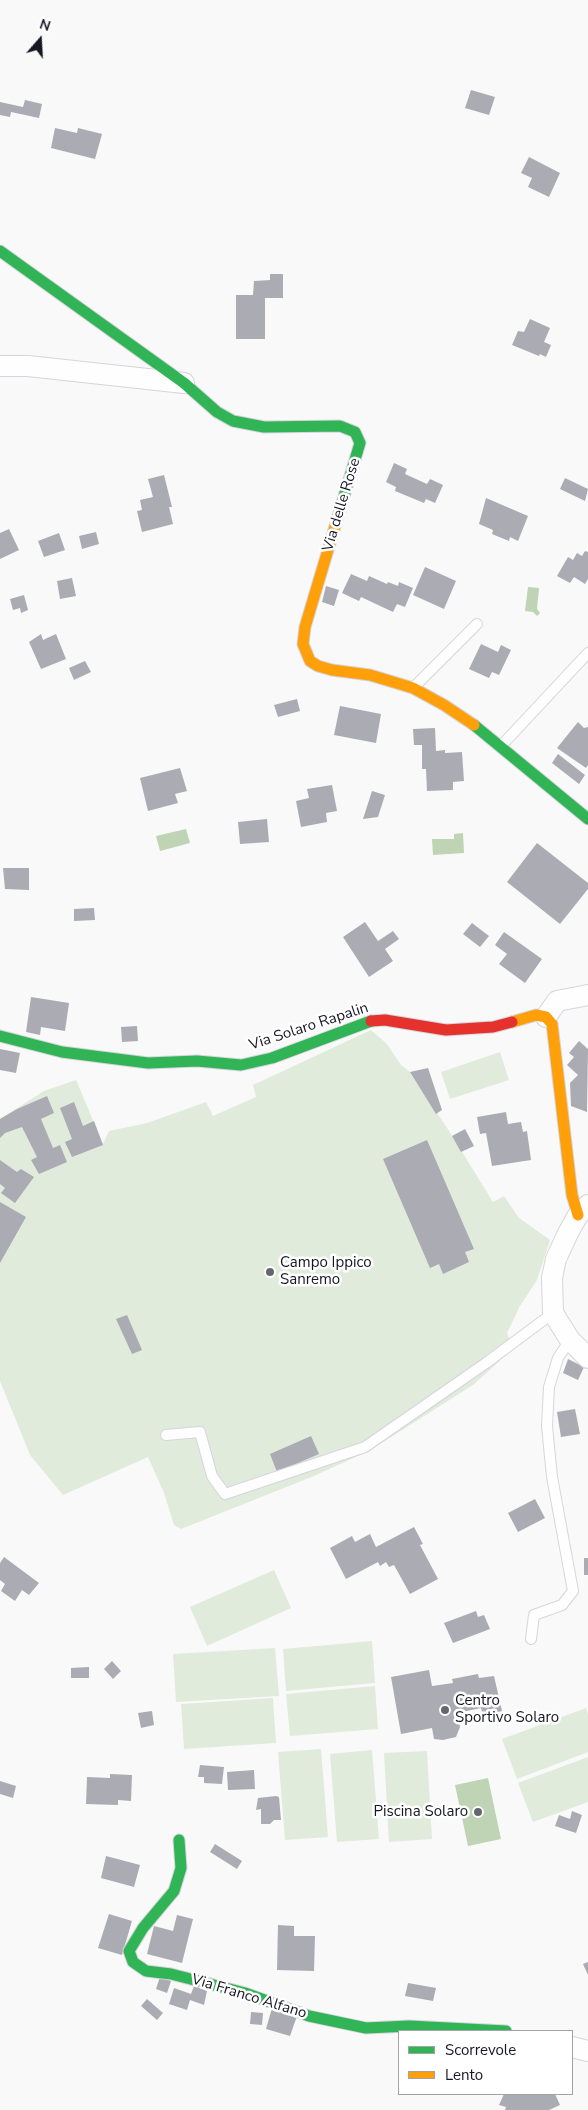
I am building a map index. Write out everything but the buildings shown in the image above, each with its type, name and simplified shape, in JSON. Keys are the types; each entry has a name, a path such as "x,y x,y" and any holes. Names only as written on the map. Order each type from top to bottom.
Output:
{"street":[{"name":"Via delle Rose","path":"0,251 184,383 217,412 233,421 264,427 340,426 355,432 360,443 305,627 303,644 310,661 318,666 332,670 370,675 413,688 469,721 588,819"},
{"path":"0,366 28,366 184,383"},
{"path":"588,994 557,1001 546,1016 552,1024 554,1036 572,1195 583,1210 556,1258 552,1278 553,1313 570,1340 588,1358"},
{"name":"Via Solaro Rapalin","path":"0,1036 62,1052 148,1063 197,1061 241,1065 272,1058 373,1020 446,1030 494,1027 536,1015 546,1016"},
{"name":"Via Franco Alfano","path":"179,1840 180,1868 174,1891 143,1928 130,1951 133,1962 146,1971 172,1974 244,1993 310,2016 366,2028 409,2026 487,2030"},
{"path":"573,2047 588,2051"}],"lane":[{"path":"413,688 477,624"},
{"path":"500,746 588,653"},
{"path":"166,1435 200,1432 212,1476 225,1494 365,1447 486,1363 553,1313"},
{"path":"531,1639 534,1615 562,1606 573,1590 552,1477 547,1426 549,1387 558,1358 570,1340"}],"shaded area":[{"path":"528,587 539,588 537,609 540,613 537,616 533,612 525,611"},
{"path":"186,829 190,843 160,851 156,836"},
{"path":"463,833 464,853 433,855 432,839 454,839 454,834"},
{"name":"Campo Ippico Sanremo","path":"371,1030 387,1044 401,1065 410,1072 493,1202 504,1196 519,1218 550,1240 537,1280 520,1306 507,1333 513,1349 473,1385 369,1451 314,1476 181,1529 174,1525 164,1493 148,1457 63,1495 30,1455 0,1381 0,1119 44,1091 76,1080 103,1144 109,1131 147,1123 206,1102 213,1116 256,1097 253,1085"},
{"path":"500,1052 509,1080 450,1099 441,1072"},
{"path":"274,1570 291,1608 207,1646 190,1607"},
{"path":"372,1641 375,1683 286,1691 283,1649"},
{"path":"275,1648 279,1696 176,1702 173,1654"},
{"path":"375,1686 378,1729 290,1736 286,1694"},
{"path":"273,1698 276,1743 184,1749 181,1704"},
{"path":"586,1708 588,1715 588,1752 517,1779 502,1739"},
{"path":"321,1749 328,1837 285,1840 278,1752"},
{"path":"372,1750 379,1839 337,1842 330,1754"},
{"path":"427,1751 432,1839 389,1842 384,1753"},
{"path":"588,1757 588,1802 533,1822 518,1783"},
{"name":"Piscina Solaro","path":"488,1778 501,1839 468,1846 455,1785"}],"traffic: fast":[{"path":"0,251 184,383 217,412 233,421 264,427 340,426 355,432 360,443 342,503"},
{"path":"474,725 588,819"},
{"path":"0,1036 62,1052 148,1063 197,1061 241,1065 272,1058 371,1021"},
{"path":"179,1840 181,1868 174,1891 143,1928 129,1951 133,1962 146,1971 171,1974 245,1993 309,2016 366,2028 409,2026 487,2030"}],"traffic: slow":[{"path":"342,503 305,627 303,644 310,661 318,666 332,670 370,675 413,688 444,705 474,725"},
{"path":"512,1022 536,1015 546,1017 552,1024 572,1195 578,1215"}],"traffic: jam":[{"path":"371,1021 385,1020 446,1030 493,1027 512,1022"}],"place":[{"name":"Campo Ippico Sanremo","path":"270,1272"},
{"name":"Centro Sportivo Solaro","path":"445,1710"},
{"name":"Piscina Solaro","path":"478,1812"}]}
